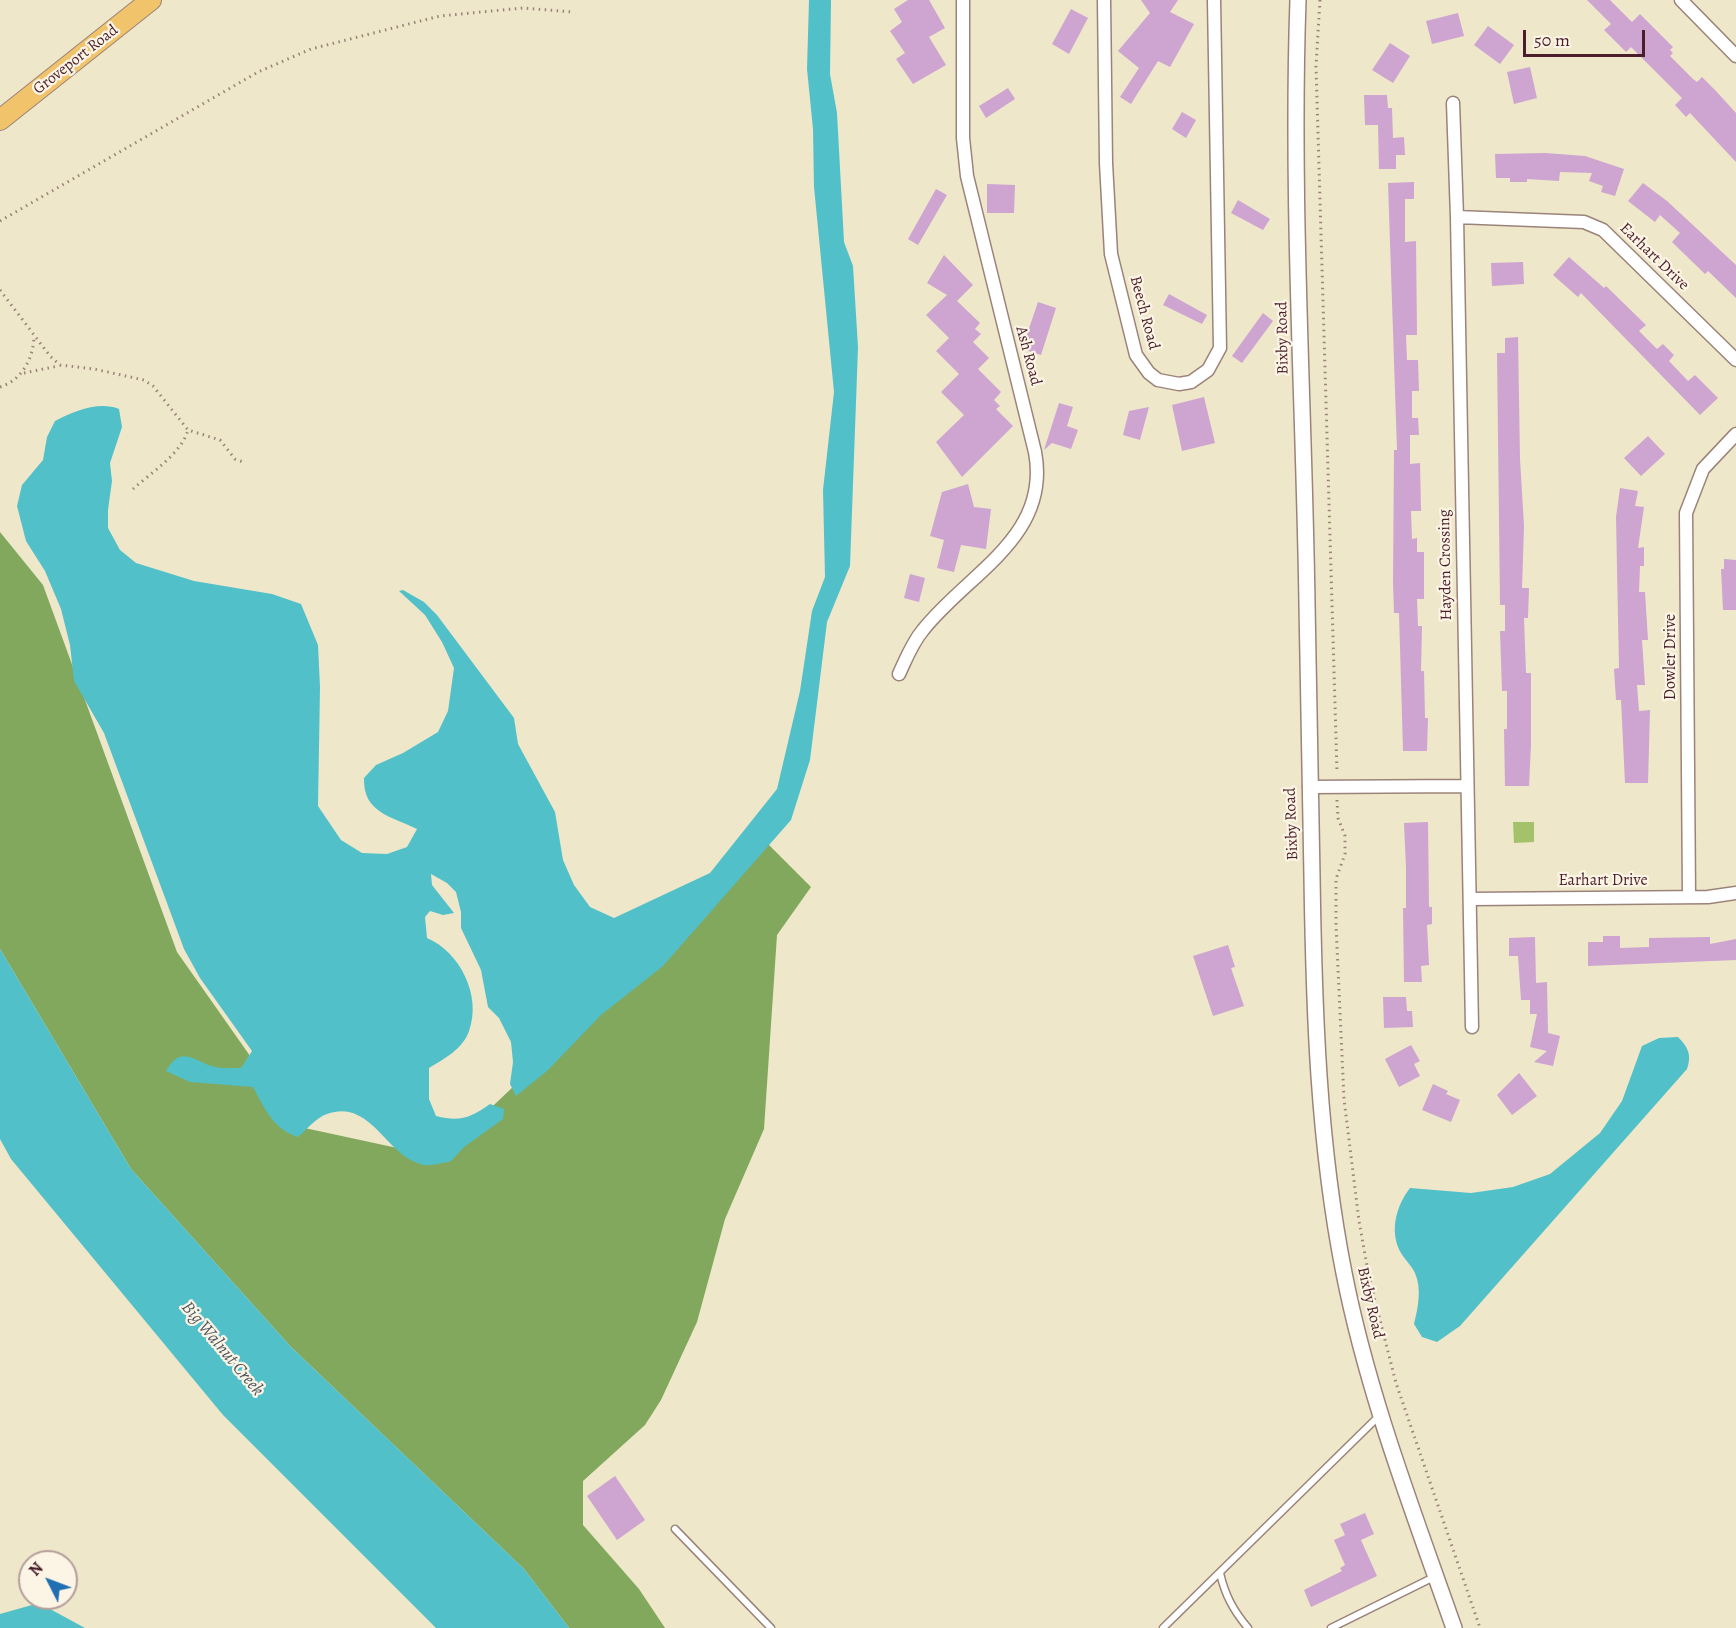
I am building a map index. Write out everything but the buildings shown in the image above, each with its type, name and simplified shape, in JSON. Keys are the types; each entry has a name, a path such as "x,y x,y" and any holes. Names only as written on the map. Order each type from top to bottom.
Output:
{"main road":[{"name":"Groveport Road","path":"0,120 152,0"}],"street":[{"name":"Ash Road","path":"899,674 923,630 1012,539 1031,513 1038,483 1035,452 967,176 963,138 963,0"},
{"name":"Beech Road","path":"1104,0 1106,163 1111,254 1136,354 1149,374 1158,380 1179,384 1191,382 1208,370 1220,348 1214,0"},
{"name":"Bixby Road","path":"1298,0 1296,106 1309,787 1315,1020 1326,1159 1344,1273 1381,1415 1455,1628"},
{"path":"1681,0 1736,56"},
{"name":"Hayden Crossing","path":"1453,103 1457,217 1465,786 1472,1027"},
{"name":"Earhart Drive","path":"1457,217 1564,220 1584,222 1603,230 1736,360"},
{"name":"Dowler Drive","path":"1689,897 1686,513 1703,469 1736,434"},
{"path":"1309,787 1465,786"},
{"name":"Earhart Drive","path":"1470,899 1689,897 1736,893"}],"lane":[{"path":"1163,1628 1381,1415"},
{"path":"675,1529 771,1628"},
{"path":"1220,1573 1225,1593 1234,1612 1248,1628"},
{"path":"1331,1628 1436,1576"}],"path":[{"path":"1320,0 1316,66 1337,787 1338,818 1345,837 1345,854 1336,879 1344,1099 1359,1221 1369,1277 1396,1383 1480,1628"},
{"path":"0,221 258,72 311,49 440,16 523,8 573,12"},
{"path":"0,290 34,336 60,366"},
{"path":"22,373 28,361 34,336"},
{"path":"0,387 22,373 60,366 104,370 144,380 153,386 188,430 220,440 235,459 243,462"},
{"path":"133,489 174,452 185,440 188,430"}],"green space":[{"path":"0,532 43,585 177,952 300,1127 439,1157 666,942 762,838 811,887 777,935 764,1129 725,1219 697,1322 661,1400 645,1425 583,1481 583,1525 639,1589 665,1628 569,1628 524,1569 291,1347 131,1169 0,949"},
{"path":"1513,822 1534,822 1534,842 1514,843"}],"water":[{"path":"809,0 831,0 830,74 837,113 844,242 853,266 858,347 850,566 827,622 810,760 791,820 663,966 601,1015 547,1071 516,1096 510,1084 513,1062 511,1042 499,1018 488,1007 481,970 461,928 461,912 456,892 447,883 431,874 432,885 454,913 443,915 430,911 425,917 427,938 439,945 458,964 470,990 473,1004 469,1031 462,1043 452,1053 429,1068 429,1099 436,1116 444,1118 464,1118 490,1104 504,1109 503,1119 464,1147 451,1161 424,1165 411,1160 399,1152 367,1121 356,1114 343,1111 323,1116 298,1137 282,1129 276,1123 253,1087 190,1082 166,1071 176,1059 187,1056 215,1067 241,1068 252,1051 200,978 184,949 104,733 74,681 70,645 61,609 45,571 26,541 17,506 22,485 43,460 47,437 55,421 78,411 95,407 119,409 122,427 110,463 112,481 108,528 120,550 136,563 194,581 272,594 301,604 318,645 320,687 318,806 341,840 362,853 387,854 407,847 417,829 380,812 373,806 365,790 364,778 376,765 403,753 438,732 448,711 454,668 442,642 425,615 399,591 403,590 424,602 437,615 514,718 518,744 555,812 563,860 574,885 590,907 614,918 710,873 777,789 800,691 812,611 825,577 823,490 834,392 814,187 813,129 807,69"},
{"name":"Big Walnut Creek","path":"0,949 131,1169 291,1347 524,1569 569,1628 436,1628 223,1415 11,1159 0,1139"},
{"path":"1678,1037 1688,1052 1687,1069 1460,1326 1437,1342 1422,1337 1414,1324 1419,1298 1417,1279 1414,1270 1401,1253 1395,1237 1398,1211 1410,1188 1471,1193 1513,1187 1550,1174 1600,1133 1622,1101 1642,1046 1659,1038"},
{"path":"18,1609 52,1610 85,1628 0,1628 0,1614"}]}
